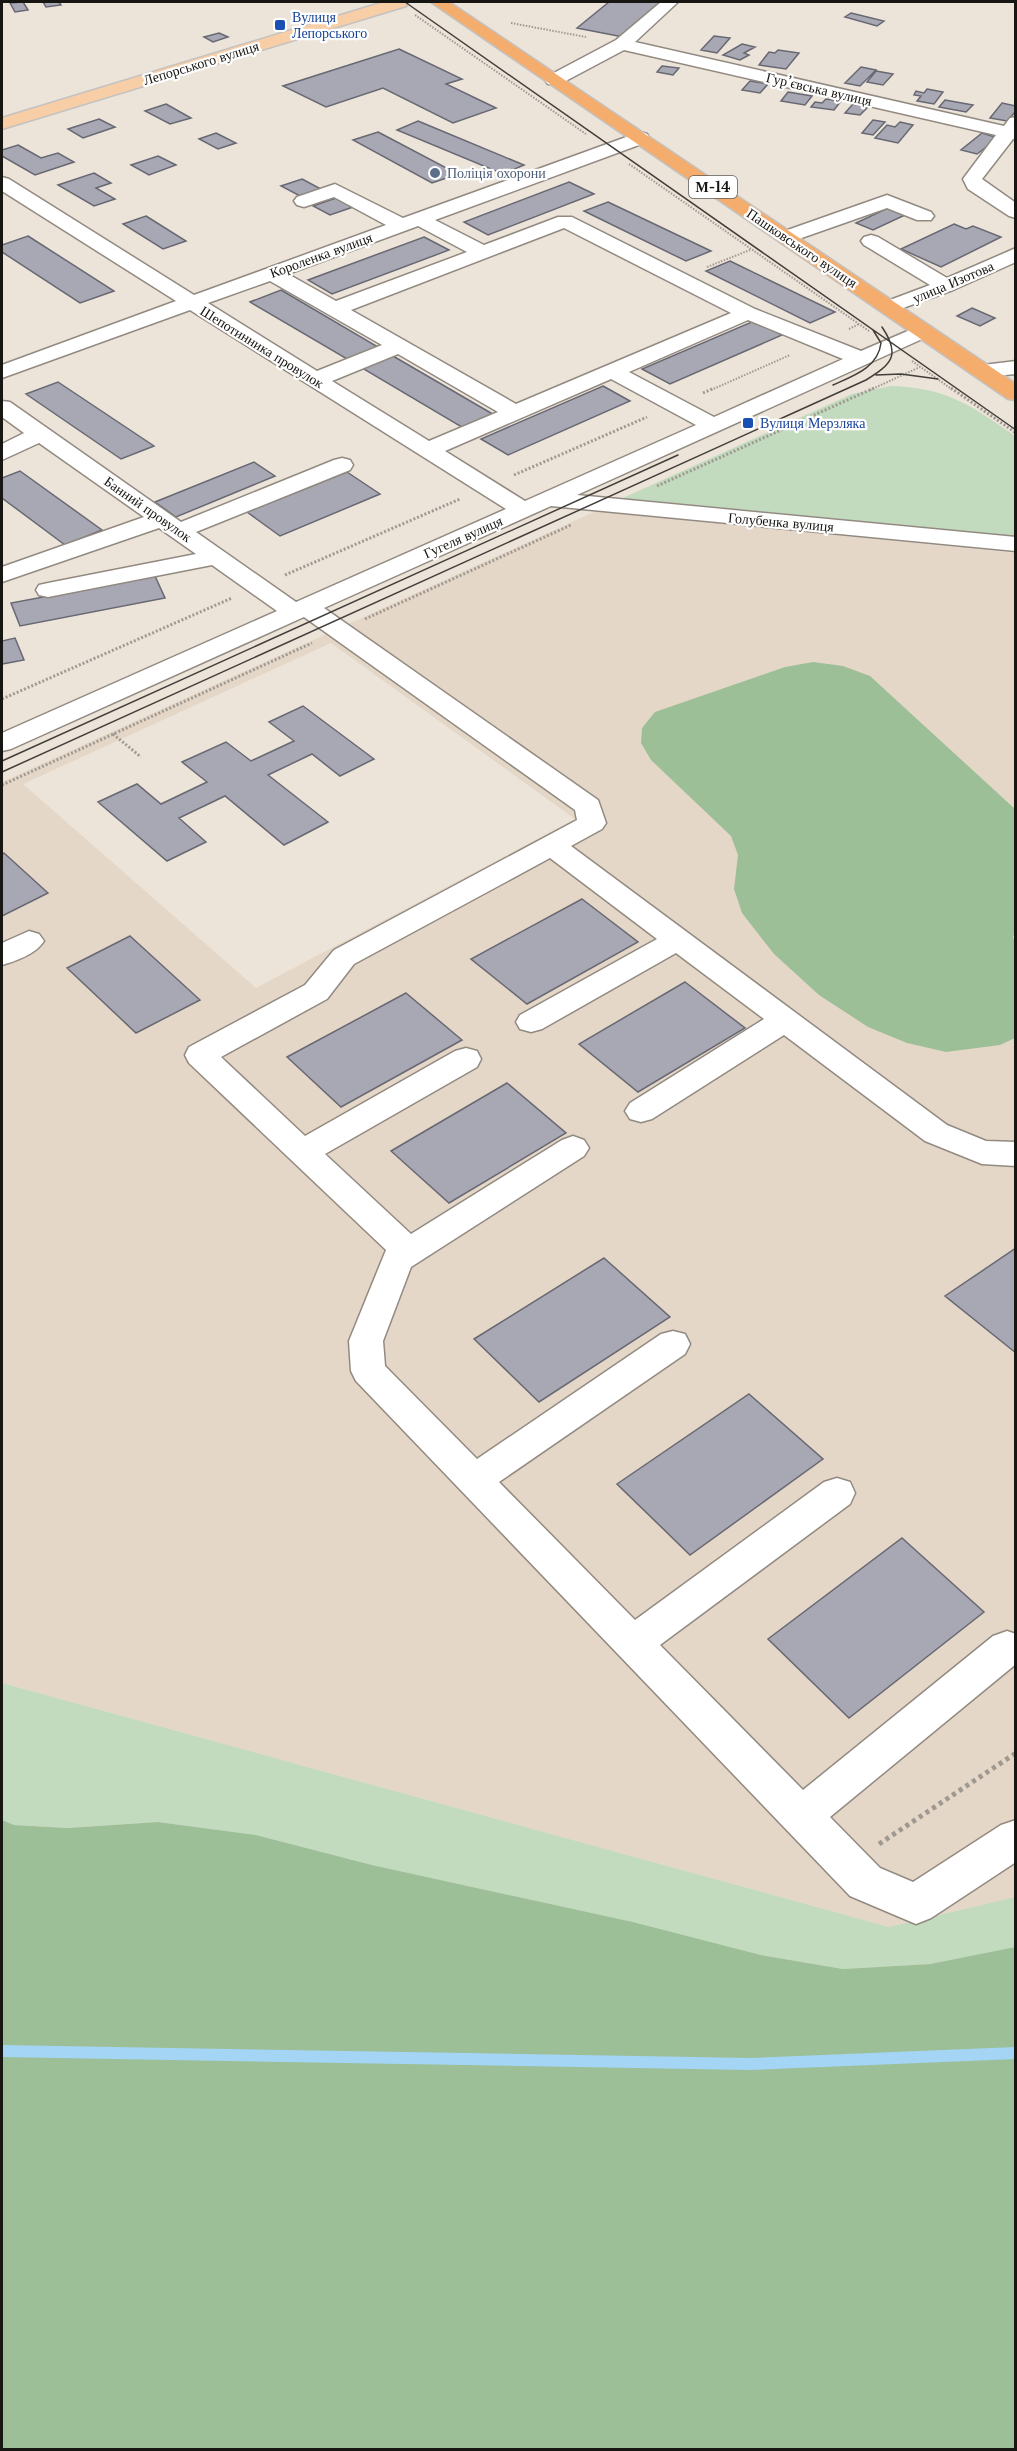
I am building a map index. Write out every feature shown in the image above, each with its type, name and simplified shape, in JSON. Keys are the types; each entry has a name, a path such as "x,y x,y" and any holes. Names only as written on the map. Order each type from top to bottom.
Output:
{"highway":[{"name":"Пашковського вулиця","path":"439,2 1016,394"}],"main road":[{"name":"Лепорського вулиця","path":"2,124 397,2"}],"street":[{"path":"554,80 622,44 670,2"},
{"name":"Гур’євська вулиця","path":"622,44 1013,130"},
{"path":"1013,130 972,179 972,182 1016,212"},
{"name":"Короленка вулиця","path":"2,372 640,138"},
{"name":"Шепотинника провулок","path":"2,183 523,510"},
{"path":"303,201 335,190 483,252"},
{"path":"786,237 887,201 924,216 871,241 946,286"},
{"path":"335,309 565,221 748,313 862,358"},
{"name":"улица Изотова","path":"889,307 946,286 1016,254"},
{"path":"272,273 515,413"},
{"path":"428,450 748,313"},
{"name":"Гугеля вулиця","path":"2,742 924,331"},
{"path":"315,380 399,346"},
{"path":"983,371 1016,367"},
{"path":"612,371 713,425"},
{"name":"Банний провулок","path":"2,407 259,586 340,631 588,806 592,823 551,845"},
{"path":"2,453 40,434"},
{"path":"2,575 171,525 342,465"},
{"name":"Голубенка вулиця","path":"547,499 1016,544"},
{"path":"48,590 217,557"},
{"path":"409,1252 200,1055 316,992 344,957 551,845 936,1133 982,1152 1016,1154"},
{"path":"531,1022 677,940"},
{"path":"2,955 28,941"},
{"path":"641,1111 785,1020"},
{"path":"302,1152 465,1059"},
{"path":"573,1148 397,1260 366,1341 368,1371 865,1882 916,1904 1016,1839"},
{"path":"474,1480 673,1344"},
{"path":"633,1643 837,1493"},
{"path":"801,1816 1007,1648"}],"path":[{"path":"511,23 622,44"},
{"path":"680,279 751,249"},
{"path":"824,300 872,333"},
{"path":"2,699 859,324"},
{"path":"2,785 920,366 1016,433"},
{"path":"113,734 141,757"},
{"path":"849,1865 1016,1753"}],"shaded area":[{"path":"596,511 1015,553 1015,1897 889,1927 2,1683 2,782","holes":["331,643 575,819 256,988 23,784"]}],"green space":[{"path":"891,386 928,390 958,400 1015,436 1015,536 623,498 852,394"},
{"path":"813,662 843,666 870,676 1015,809 1016,933 1013,936 1016,949 1015,1038 1000,1045 946,1052 907,1043 868,1027 819,995 774,954 742,913 734,889 738,855 731,836 651,760 641,743 642,728 655,712 785,667"},
{"path":"2,1683 889,1927 1015,1897 1015,1947 930,1964 843,1969 761,1955 633,1922 372,1865 256,1835 158,1822 67,1828 14,1825 2,1820"},
{"path":"2,1820 14,1825 67,1828 158,1822 256,1835 372,1865 633,1922 761,1955 843,1969 930,1964 1015,1947 1015,2449 2,2449"}],"building":[{"path":"23,2 28,10 15,12 10,3"},
{"path":"43,2 59,2 61,5 46,7"},
{"path":"609,2 663,2 623,37 577,28"},
{"path":"851,13 884,21 877,26 845,17"},
{"path":"219,33 228,37 213,42 204,37"},
{"path":"714,36 730,38 717,53 701,50"},
{"path":"742,44 755,47 744,53 749,55 740,60 723,55"},
{"path":"399,49 462,79 446,84 496,108 453,123 383,88 326,107 283,86"},
{"path":"778,50 799,53 786,69 759,65 769,52 775,53"},
{"path":"662,66 679,68 673,75 657,72"},
{"path":"861,67 876,70 860,86 845,83"},
{"path":"876,71 893,74 883,85 867,82"},
{"path":"750,81 768,84 760,93 742,90"},
{"path":"927,89 943,92 934,104 917,101 921,96 914,95 916,91 924,93"},
{"path":"788,92 812,96 805,105 781,101"},
{"path":"826,99 841,101 834,110 811,107 815,102 822,103"},
{"path":"945,100 973,105 966,112 939,107"},
{"path":"1002,103 1016,106 1016,111 1007,121 990,118"},
{"path":"166,104 191,118 170,124 145,111"},
{"path":"853,104 868,107 860,115 845,113"},
{"path":"99,119 115,127 83,138 68,129"},
{"path":"873,120 885,122 873,135 862,133"},
{"path":"418,121 524,165 503,174 397,130"},
{"path":"900,122 913,125 898,143 875,138 887,125 895,127"},
{"path":"378,132 458,174 432,183 353,140"},
{"path":"216,133 236,143 218,149 199,139"},
{"path":"982,133 998,138 977,154 961,150"},
{"path":"18,145 41,158 58,153 74,162 35,175 2,156 2,150"},
{"path":"158,156 176,165 149,175 131,165"},
{"path":"94,173 111,183 96,188 115,199 94,206 58,185"},
{"path":"302,179 321,189 300,196 281,186"},
{"path":"569,182 594,194 488,235 464,222"},
{"path":"336,198 353,207 330,215 313,206"},
{"path":"608,202 711,251 686,261 584,211"},
{"path":"888,208 905,215 873,230 856,223"},
{"path":"146,216 186,241 163,249 123,224"},
{"path":"954,224 966,229 973,226 1001,237 941,267 901,249"},
{"path":"28,236 114,291 80,303 2,252 2,245"},
{"path":"424,237 449,250 332,294 308,280"},
{"path":"730,261 835,312 810,323 706,271"},
{"path":"281,290 378,347 347,359 250,302"},
{"path":"972,308 995,318 980,326 957,316"},
{"path":"754,321 782,335 670,384 642,369"},
{"path":"393,356 496,416 465,429 362,368"},
{"path":"58,382 154,446 121,459 26,394"},
{"path":"603,386 630,401 508,455 481,439"},
{"path":"254,462 275,476 176,517 155,502"},
{"path":"20,471 102,530 65,545 2,498 2,478"},
{"path":"347,472 380,494 280,536 247,512"},
{"path":"155,576 165,598 20,626 11,603"},
{"path":"15,638 24,660 2,664 2,641"},
{"path":"303,706 374,759 340,776 312,754 268,775 328,822 284,845 225,796 179,818 206,842 167,861 98,802 137,784 161,804 207,782 182,762 226,742 251,761 294,741 269,722"},
{"path":"4,853 48,893 2,916 2,855"},
{"path":"582,899 638,942 527,1004 471,959"},
{"path":"130,936 200,1000 136,1033 67,968"},
{"path":"685,982 745,1028 638,1092 579,1044"},
{"path":"406,993 462,1040 341,1107 287,1057"},
{"path":"507,1083 566,1133 449,1203 391,1151"},
{"path":"1016,1248 1016,1353 945,1296"},
{"path":"604,1258 670,1317 539,1402 474,1339"},
{"path":"749,1394 823,1459 690,1555 617,1484"},
{"path":"902,1538 984,1612 849,1718 768,1639"}],"waterway":[{"path":"2,2051 750,2064 1016,2053"}],"tram line":[{"path":"405,2 890,342"},
{"path":"882,327 890,342"},
{"path":"833,385 863,370 875,359 881,343 873,330"},
{"path":"2,772 866,380 882,369 891,358 890,342"},
{"path":"890,342 1016,430"},
{"path":"876,375 901,374 938,379"},
{"path":"2,761 678,455"}],"place":[{"name":"Вулиця Лепорського","path":"280,25"},
{"name":"Поліція охорони","path":"435,173"},
{"name":"Вулиця Мерзляка","path":"748,423"}]}
